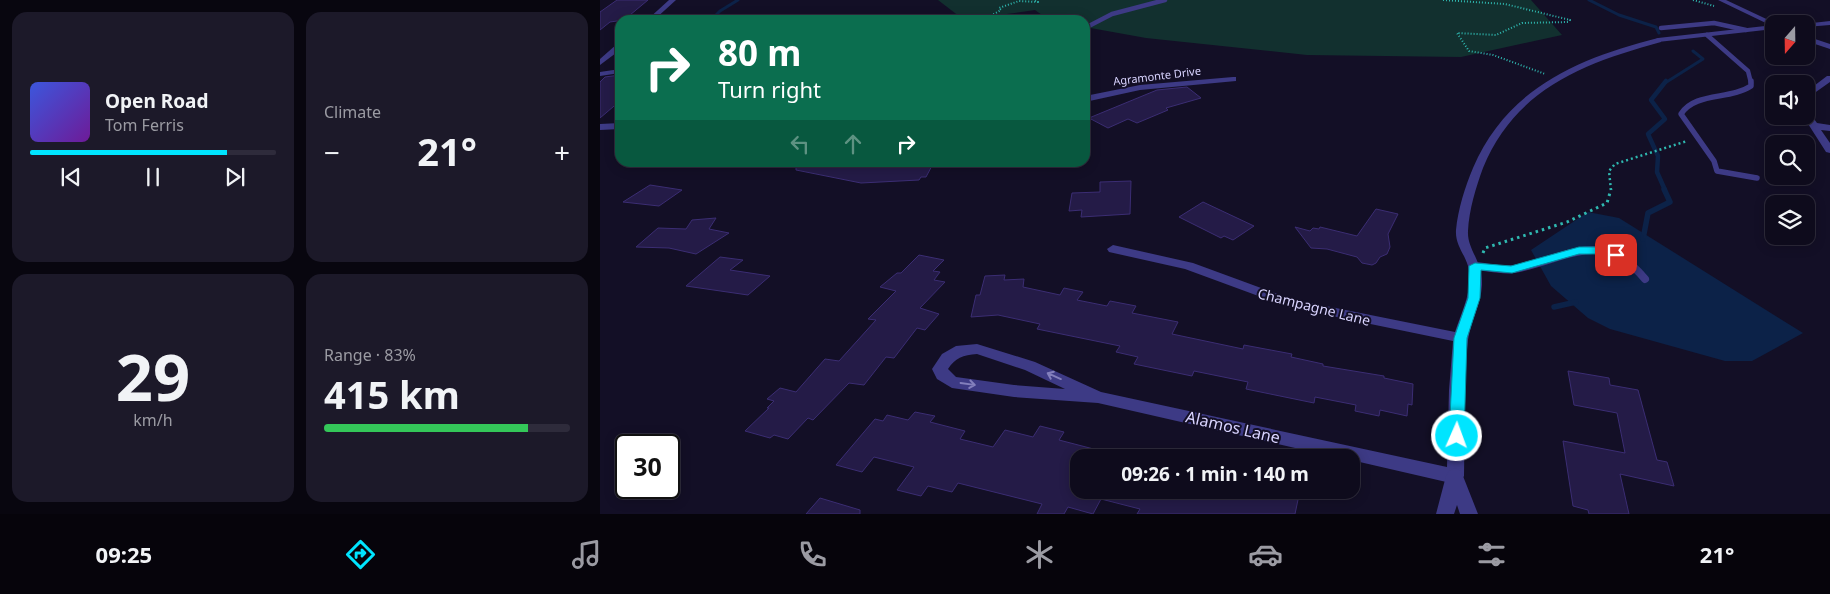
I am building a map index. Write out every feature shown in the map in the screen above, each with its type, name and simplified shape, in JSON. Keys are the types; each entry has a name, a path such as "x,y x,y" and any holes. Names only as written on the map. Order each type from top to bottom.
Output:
{"street":[{"path":"656,15 673,0"},
{"path":"1721,0 1765,22"},
{"path":"1815,24 1830,23"},
{"path":"1445,514 1455,476 1461,338 1474,298 1475,266 1466,252 1462,240 1462,223 1473,177 1489,141 1505,118 1518,105 1556,77 1609,53 1658,40 1765,27"},
{"path":"1815,41 1830,47"},
{"path":"600,63 615,50"},
{"path":"600,74 615,71"},
{"path":"1815,89 1830,78"},
{"name":"Agramonte Drive","path":"1090,98 1116,91 1151,86 1233,79"},
{"path":"600,127 615,126"},
{"path":"1815,126 1830,128"},
{"path":"1815,126 1830,150"},
{"name":"Champagne Lane","path":"1113,249 1189,266 1257,294 1288,303 1461,338"},
{"name":"Alamos Lane","path":"1098,397 1030,366 977,348 954,353 947,358 940,369 942,375 952,382 1014,391 1098,397 1455,476"},
{"path":"1455,476 1469,514"}],"lane":[{"path":"1090,25 1112,14 1165,0"},
{"path":"1661,28 1715,21 1729,23 1746,30"},
{"path":"1707,35 1748,71 1752,80 1751,86 1742,92 1699,100 1686,106 1682,114 1714,161 1717,171 1757,178"},
{"path":"1475,266 1512,269 1568,252 1588,250 1624,258 1637,267 1645,279"}],"path":[{"path":"991,15 1001,10 999,8 1019,1 1038,2 1033,0"},
{"path":"1444,0 1505,4 1570,20 1568,22 1521,22 1508,26 1501,34 1496,35 1457,33 1458,39 1466,45 1469,51 1493,55 1556,77"},
{"path":"1475,266 1485,248 1567,222 1607,203 1610,198 1612,185 1609,171 1615,164 1697,138"}],"green space":[{"path":"938,0 1531,0 1562,35 1461,57 1307,55 1146,38 1090,28 1090,15 1042,15 1035,10 1000,15 958,15"}],"water":[{"path":"1588,212 1619,218 1803,333 1752,361 1725,361 1610,329 1588,318 1551,286 1531,250"}],"building":[{"path":"617,0 648,0 630,15 615,15 615,21 610,22 600,30 600,12"},
{"path":"615,76 615,105 600,118 600,82 605,77"},
{"path":"1187,87 1201,98 1166,108 1168,110 1137,123 1128,119 1108,128 1090,119 1090,118 1157,90"},
{"path":"796,167 931,167 926,177 921,177 919,180 861,183 796,170"},
{"path":"1131,181 1130,214 1081,217 1082,210 1069,211 1072,193 1100,192 1100,182"},
{"path":"650,185 682,190 659,206 623,202"},
{"path":"1203,202 1254,226 1233,240 1224,236 1221,238 1179,217"},
{"path":"1376,209 1398,214 1388,234 1390,247 1387,254 1380,257 1372,265 1362,263 1357,257 1327,249 1311,248 1295,227 1310,231 1313,228 1319,229 1320,227 1357,236"},
{"path":"716,218 709,229 729,233 696,254 669,248 636,247 658,228 686,229 692,220"},
{"path":"919,255 944,260 933,271 940,272 934,280 945,282 920,308 939,314 925,330 917,328 894,358 886,357 864,385 849,383 813,420 808,418 788,439 774,435 770,438 745,431 769,408 767,408 774,401 767,399 780,388 796,392 825,359 839,361 876,320 868,319 896,291 880,287 897,273 901,273"},
{"path":"720,257 743,260 730,270 770,276 748,295 686,286"},
{"path":"1005,275 1004,280 1024,279 1023,287 1060,295 1064,288 1083,292 1077,300 1107,306 1110,301 1136,306 1132,313 1178,322 1172,334 1243,349 1244,345 1292,354 1291,357 1323,364 1323,366 1384,376 1384,378 1413,384 1412,405 1408,404 1407,416 1380,410 1379,416 1355,411 1356,405 1315,397 1314,403 1246,389 1248,382 1194,371 1192,376 1134,364 1138,357 1116,352 1120,346 1037,329 1040,324 998,315 971,317 976,295 980,295 985,276"},
{"path":"1568,371 1609,378 1610,385 1638,390 1657,460 1667,462 1674,486 1620,474 1629,514 1589,514 1588,510 1573,506 1563,441 1625,453 1617,413 1574,405"},
{"path":"915,412 935,416 930,422 965,431 960,439 993,447 1005,430 1033,437 1040,426 1064,432 1059,440 1094,449 1070,449 1070,499 1101,499 1093,514 1068,507 1064,514 1037,514 1042,504 958,483 952,492 928,486 921,496 897,490 914,467 874,457 862,472 836,465 875,419 883,421 887,415 908,420"},
{"path":"820,498 860,510 860,514 806,514"},
{"path":"1101,499 1298,499 1295,514 1137,514 1140,509"}],"waterway":[{"path":"716,15 738,0"},
{"path":"1589,0 1619,15 1656,27 1659,33"},
{"path":"1665,83 1703,59 1693,51"},
{"path":"1665,190 1657,172 1658,156 1648,134 1665,119 1651,100 1666,81"},
{"path":"1643,239 1648,213 1670,202 1664,189"},
{"path":"1554,307 1576,302"}],"route":[{"path":"1457,436 1461,338 1474,298 1475,266 1512,269 1579,250 1616,255"}]}
